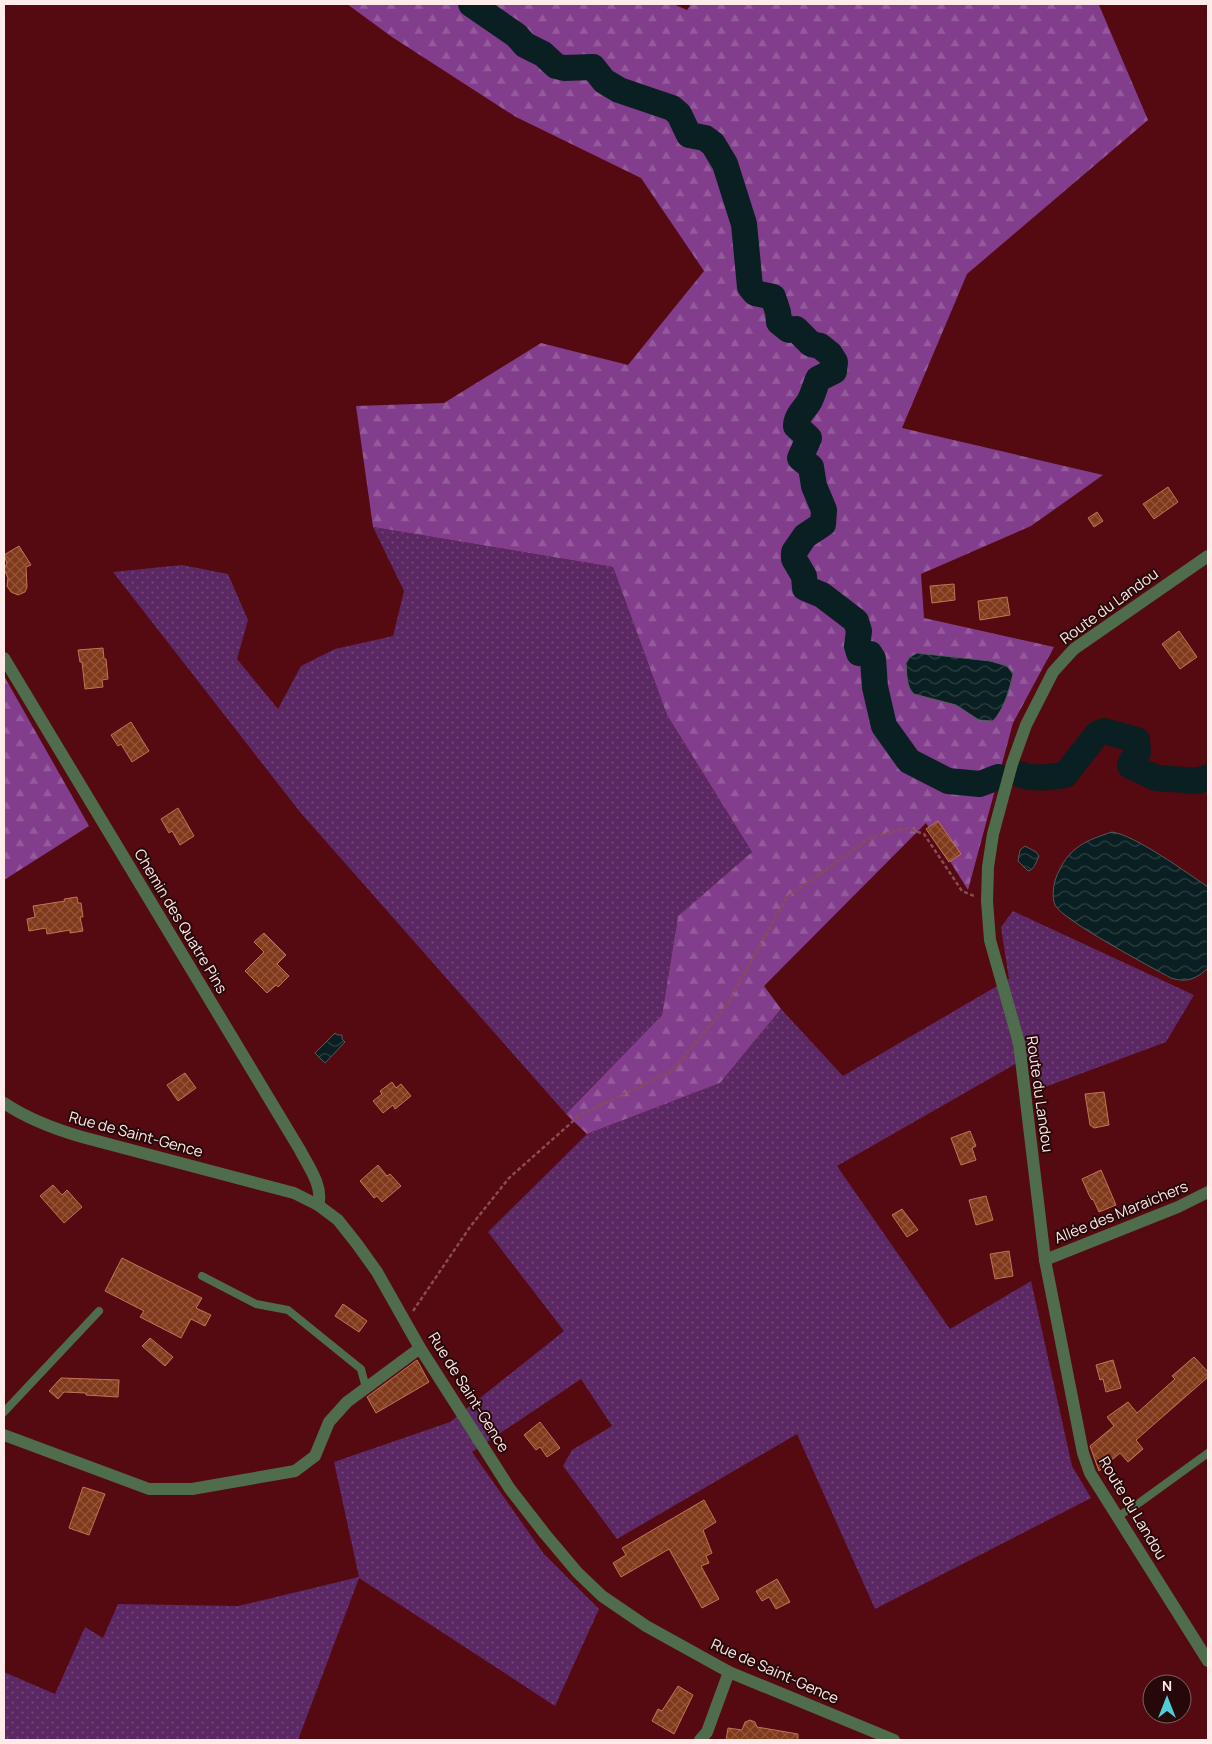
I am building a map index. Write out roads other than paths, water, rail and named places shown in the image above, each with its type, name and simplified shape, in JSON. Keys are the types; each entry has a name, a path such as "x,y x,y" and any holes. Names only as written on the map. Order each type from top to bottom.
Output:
{"street":[{"name":"Route du Landou","path":"1208,556 1074,648 1053,672 1026,725 1012,764 993,834 988,867 987,901 990,940 1019,1043 1045,1260 1083,1453 1090,1473 1208,1661"},
{"name":"Chemin des Quatre Pins","path":"4,658 300,1150 316,1182 320,1200 318,1205"},
{"name":"Rue de Saint-Gence","path":"4,1103 17,1112 55,1129 294,1193 318,1205 338,1220 357,1244 406,1321 420,1348 510,1489 577,1572 602,1596 646,1626 729,1672 894,1740"},
{"name":"Allée des Maraichers","path":"1045,1260 1178,1207 1208,1192"},
{"path":"4,1435 149,1489 192,1489 295,1471 315,1456 329,1422 347,1402 420,1348"},
{"path":"700,1740 706,1732 729,1672"}],"lane":[{"path":"202,1276 256,1304 288,1310 361,1369 366,1388"},
{"path":"4,1412 99,1311"},
{"path":"1117,1517 1208,1453"}],"water":[{"path":"917,653 990,661 1007,666 1013,674 1003,705 993,721 979,720 956,705 914,694 908,684 906,663 910,657"},
{"path":"1112,832 1147,847 1208,887 1208,968 1199,975 1187,980 1171,978 1090,932 1061,912 1055,905 1053,897 1054,883 1068,856 1087,842"},
{"path":"1025,846 1036,852 1039,856 1033,867 1028,871 1018,861 1020,850"},
{"path":"335,1033 342,1035 342,1039 345,1042 325,1063 315,1053"}],"waterway":[{"path":"471,4 516,35 525,45 543,54 556,66 564,68 593,67 604,81 619,90 672,108 679,114 689,135 705,138 713,144 725,164 744,224 750,287 755,293 773,297 779,322 789,330 796,329 811,344 820,346 830,354 835,362 834,371 818,379 807,405 796,422 796,426 809,438 800,458 811,467 814,486 824,510 823,524 805,536 794,552 794,559 804,576 805,588 822,595 856,621 859,631 857,646 859,653 870,654 873,659 875,687 884,726 909,761 948,781 980,784 998,777"},
{"path":"1019,774 1036,777 1065,775 1097,734 1104,731 1137,740 1138,752 1130,766 1156,778 1198,781 1208,777"}]}
